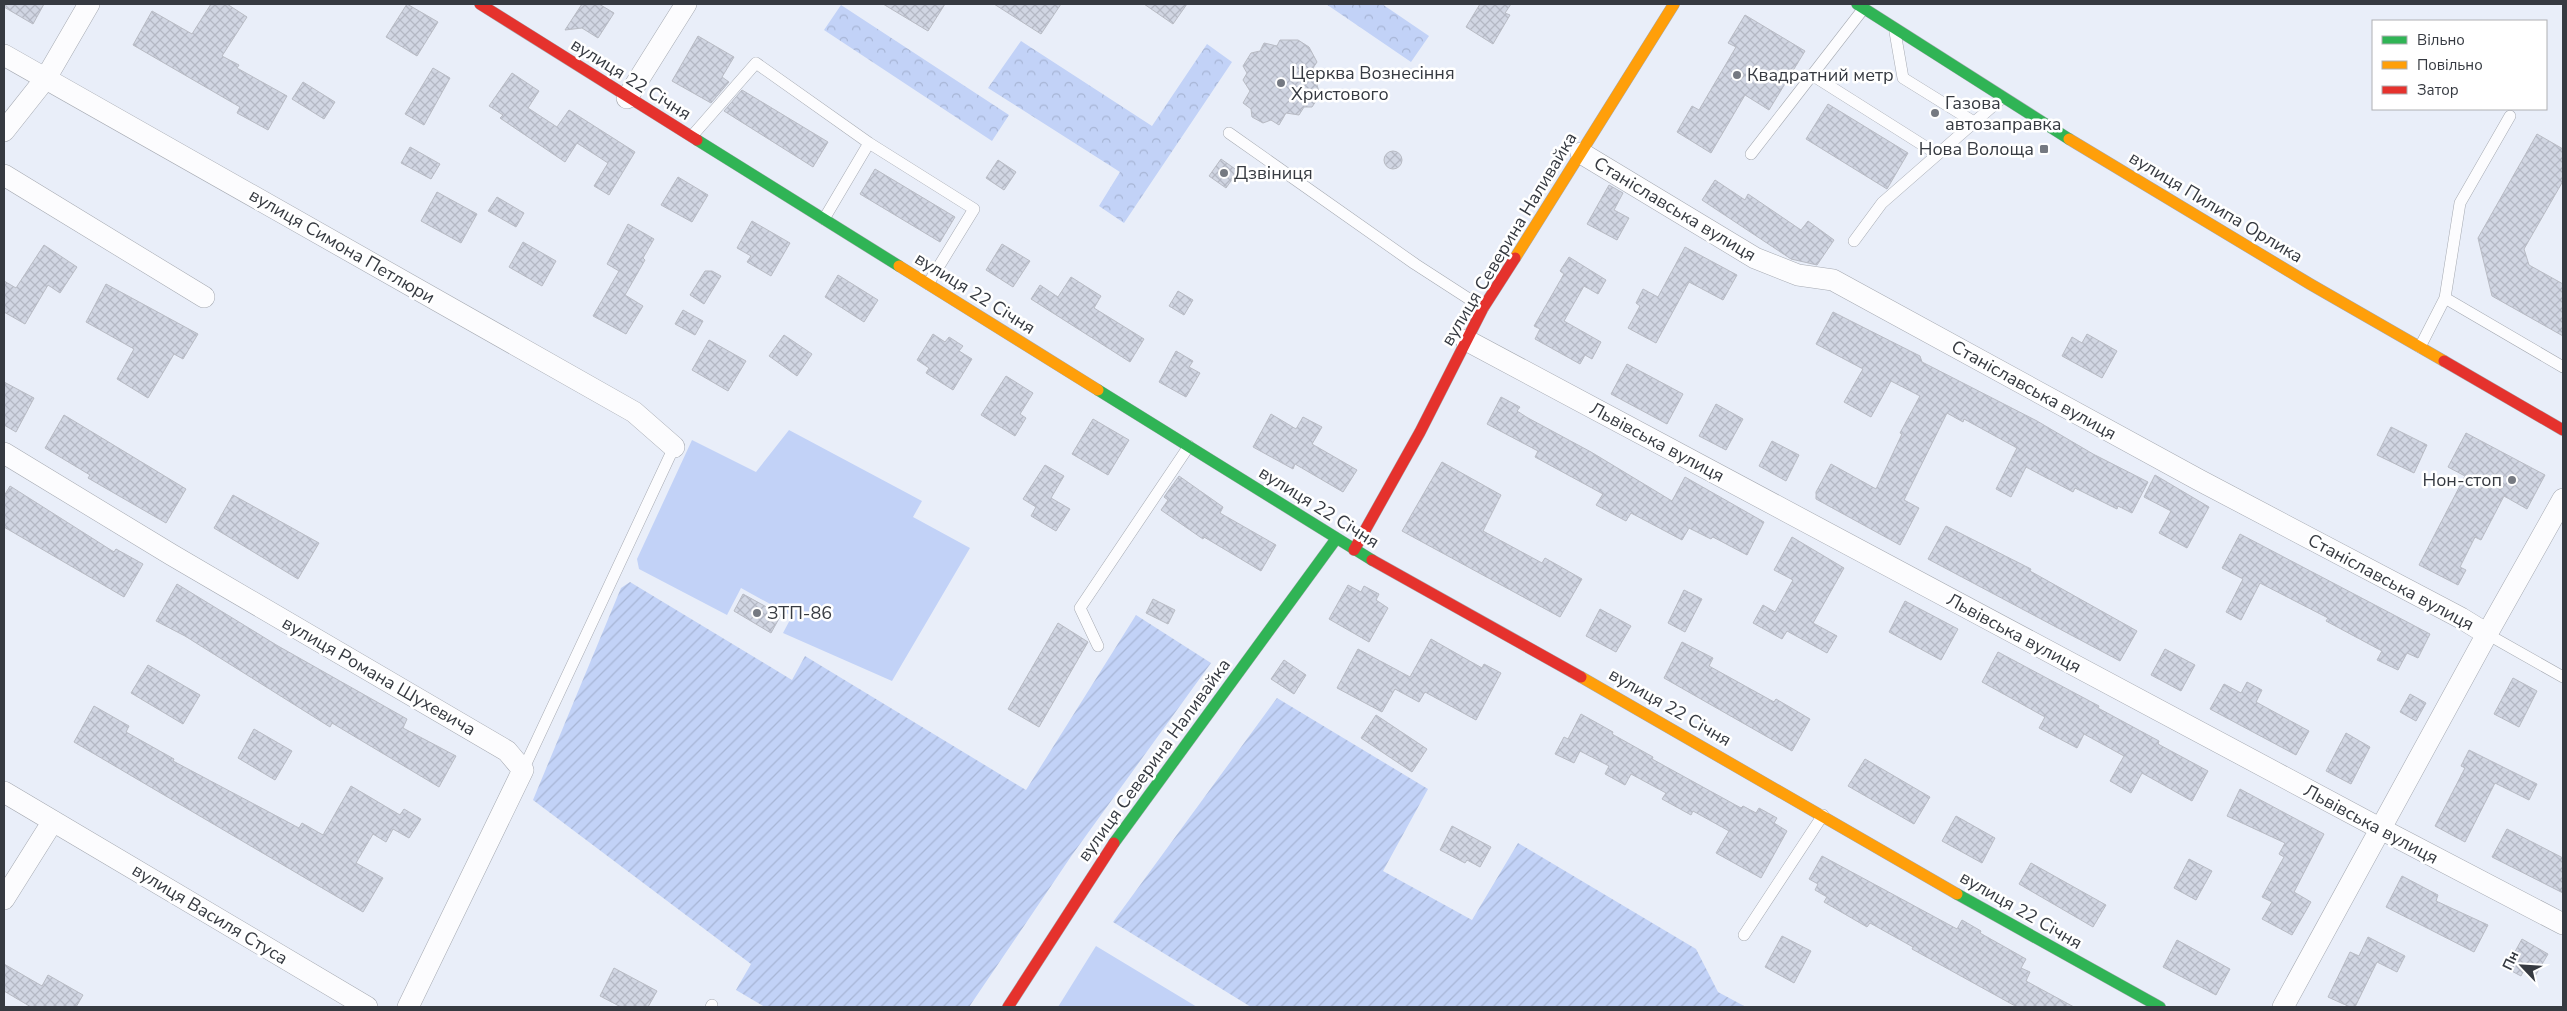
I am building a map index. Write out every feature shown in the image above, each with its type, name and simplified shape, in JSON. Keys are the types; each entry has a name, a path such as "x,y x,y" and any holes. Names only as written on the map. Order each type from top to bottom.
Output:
{"street":[{"path":"4,131 46,78 89,4"},
{"name":"вулиця 22 Січня","path":"480,4 627,98 1354,550 1823,815 2029,936 2160,1007"},
{"path":"627,98 686,4"},
{"name":"вулиця Северина Наливайка","path":"1354,550 1420,432 1483,308 1674,4"},
{"name":"вулиця Пилипа Орлика","path":"1861,6 2002,98 2310,284 2563,430"},
{"name":"вулиця Симона Петлюри","path":"4,55 634,412 674,447"},
{"name":"Станіславська вулиця","path":"1581,153 1755,258 1798,275 1833,280 2199,480 2461,618 2487,634"},
{"path":"4,175 204,297"},
{"name":"Львівська вулиця","path":"1466,340 2381,829 2563,924"},
{"name":"вулиця Романа Шухевича","path":"4,454 507,751 523,770"},
{"path":"2283,1007 2563,499"},
{"name":"вулиця Северина Наливайка","path":"1008,1007 1117,838 1336,539"},
{"path":"408,1007 523,770"},
{"name":"вулиця Василя Стуса","path":"4,792 367,1007"},
{"path":"4,899 53,821"}],"lane":[{"path":"1751,154 1812,75 1861,6"},
{"path":"1894,27 1903,78 1974,122"},
{"path":"690,137 756,63 869,143 974,209 928,284"},
{"path":"1812,75 1937,154"},
{"path":"1854,241 1882,203 2002,98"},
{"path":"2420,347 2445,298 2460,203 2510,116"},
{"path":"1229,134 1415,264 1483,308"},
{"path":"823,219 869,143"},
{"path":"2445,298 2563,367"},
{"path":"1098,646 1080,608 1189,446"},
{"path":"523,770 674,447"},
{"path":"2487,634 2563,677"},
{"path":"1744,935 1823,815"}],"green space":[{"path":"1326,4 1382,4 1429,36 1411,62"},
{"path":"841,5 1009,115 992,141 824,30"},
{"path":"1021,41 1152,126 1207,44 1232,62 1124,223 1099,206 1120,172 988,88"},
{"path":"789,430 922,501 913,517 970,548 892,681 783,633 792,616 741,588 727,615 639,569 637,559 692,440 756,472"},
{"path":"630,582 792,680 805,656 1026,790 1136,615 1211,663 1072,855 969,1007 765,1007 736,990 751,964 533,800 621,588"},
{"path":"1277,698 1428,789 1383,871 1472,920 1518,843 1696,949 1718,992 1746,1007 1251,1007 1113,922"},
{"path":"1096,946 1197,1007 1058,1007"}],"building":[{"path":"4,4 44,4 33,24 4,7"},
{"path":"211,4 227,4 247,17 222,56 239,65 237,68 287,96 268,130 237,113 240,107 133,45 152,11 192,34"},
{"path":"407,4 438,22 417,56 386,37"},
{"path":"582,4 599,4 614,13 598,38 582,28 565,30"},
{"path":"883,4 945,4 928,31"},
{"path":"994,4 1061,4 1041,34"},
{"path":"1144,4 1187,4 1173,24"},
{"path":"1480,4 1511,4 1505,13 1510,15 1493,44 1466,27"},
{"path":"1745,15 1805,51 1769,110 1745,95 1711,153 1677,132 1692,106 1699,110 1736,47 1728,43"},
{"path":"698,36 734,57 722,77 729,82 711,103 672,81"},
{"name":"Церква Вознесіння Христового","path":"1280,40 1298,40 1309,47 1317,62 1313,68 1322,78 1317,85 1320,95 1312,107 1304,107 1299,115 1286,113 1279,125 1271,120 1263,123 1252,117 1251,109 1243,103 1250,91 1243,80 1247,73 1243,66 1251,53 1260,51 1264,43 1277,46"},
{"path":"433,68 450,78 424,125 405,114"},
{"path":"512,73 539,91 528,108 557,127 569,110 635,152 609,195 594,186 608,163 577,143 565,162 500,118 503,115 489,106"},
{"path":"303,82 335,102 324,119 292,99"},
{"path":"742,90 828,142 813,167 724,111"},
{"path":"1828,104 1908,153 1887,189 1806,139"},
{"path":"2537,134 2563,149 2563,181 2524,249 2529,265 2563,284 2563,336 2492,296 2478,238"},
{"path":"410,147 440,164 431,179 401,163"},
{"path":"1393,151 1399,154 1402,160 1399,166 1393,169 1387,166 1384,160 1387,154"},
{"name":"Дзвіниця","path":"1221,159 1238,171 1226,188 1209,176"},
{"path":"998,160 1016,172 1004,190 986,178"},
{"path":"875,169 955,217 940,242 860,194"},
{"path":"678,177 708,195 692,222 661,205"},
{"path":"1715,180 1745,200 1748,194 1801,230 1808,221 1834,240 1817,265 1791,259 1702,200"},
{"path":"1609,185 1623,193 1614,210 1629,218 1617,240 1587,224"},
{"path":"437,192 477,214 461,243 421,221"},
{"path":"497,197 524,213 516,227 488,211"},
{"path":"752,221 790,243 771,276 747,262 751,256 737,248"},
{"path":"628,224 654,239 643,258 645,260 625,295 643,306 626,334 593,316 619,271 607,264"},
{"path":"523,242 556,261 542,286 509,267"},
{"path":"1002,244 1030,261 1013,287 986,270"},
{"path":"44,245 77,267 60,293 48,285 25,324 4,312 4,281 16,288"},
{"path":"1685,247 1737,275 1723,300 1689,282 1656,343 1628,328 1640,306 1636,303 1643,289 1658,297"},
{"path":"1569,257 1606,280 1598,294 1584,286 1564,321 1601,342 1592,359 1585,355 1580,364 1535,339 1540,329 1534,326 1564,274 1560,271"},
{"path":"705,271 712,271 721,276 704,304 690,295"},
{"path":"838,275 878,300 864,322 825,297"},
{"path":"1071,277 1101,296 1094,308 1144,339 1130,362 1031,299 1040,285 1058,297"},
{"path":"106,284 198,334 183,359 174,354 148,398 117,379 134,349 86,322"},
{"path":"1178,291 1193,300 1184,315 1169,306"},
{"path":"683,310 703,321 695,335 675,324"},
{"path":"1833,312 1920,356 1922,362 2037,421 2093,454 2148,482 2132,513 2118,506 2117,509 2075,488 2073,492 2026,467 2011,497 1996,489 2017,448 1964,419 1963,422 1947,413 1904,500 1919,508 1900,545 1816,499 1816,492 1831,464 1876,489 1902,434 1900,433 1920,396 1891,381 1871,417 1844,402 1863,369 1816,344"},
{"path":"933,334 945,342 949,337 963,346 959,351 972,359 953,390 926,373 929,368 917,360"},
{"path":"2087,334 2117,351 2102,378 2062,356 2072,337 2082,343"},
{"path":"784,335 812,354 797,376 769,356"},
{"path":"709,340 746,361 728,391 692,370"},
{"path":"1176,351 1193,361 1189,367 1200,373 1186,397 1159,382"},
{"path":"1627,364 1683,394 1667,424 1611,394"},
{"path":"1006,376 1033,393 1020,414 1026,418 1015,436 981,415"},
{"path":"4,382 34,398 16,432 4,425"},
{"path":"1501,397 1520,407 1517,411 1528,418 1591,452 1672,501 1685,477 1764,522 1747,555 1713,537 1711,539 1689,528 1682,540 1631,513 1626,521 1596,505 1603,494 1535,457 1538,451 1487,424"},
{"path":"1716,404 1743,419 1726,450 1699,436"},
{"path":"1271,414 1296,429 1303,417 1322,427 1312,444 1357,470 1343,492 1295,464 1293,469 1253,447"},
{"path":"64,415 186,489 166,523 88,478 90,475 45,448"},
{"path":"1093,419 1129,440 1108,475 1072,454"},
{"path":"2391,427 2427,445 2414,473 2377,455"},
{"path":"2466,433 2545,475 2527,509 2504,496 2481,540 2475,537 2460,567 2466,570 2458,585 2419,565 2465,476 2448,467"},
{"path":"1772,441 1799,455 1786,481 1759,466"},
{"path":"1442,462 1501,495 1483,531 1542,563 1545,558 1582,579 1560,617 1402,531"},
{"path":"1045,465 1064,476 1051,498 1070,509 1056,531 1031,516 1036,507 1023,499"},
{"path":"2155,475 2209,507 2187,548 2159,533 2171,511 2144,497"},
{"path":"1179,476 1223,507 1220,513 1276,545 1261,571 1204,537 1203,539 1161,510 1168,500 1164,497"},
{"path":"10,486 114,552 116,549 143,564 124,597 4,527 4,496"},
{"path":"233,495 319,543 298,579 214,528"},
{"path":"1946,526 2031,569 2030,571 2137,631 2120,661 1928,559"},
{"path":"2240,534 2430,634 2418,658 2407,653 2398,670 2377,660 2382,651 2326,621 2328,618 2260,583 2241,620 2226,612 2243,579 2222,568"},
{"path":"1792,537 1844,568 1813,623 1837,636 1827,653 1787,631 1782,639 1753,623 1763,605 1775,612 1793,580 1774,570"},
{"path":"177,584 278,646 407,719 403,728 456,756 439,787 332,723 330,727 185,636 156,621"},
{"path":"1348,585 1361,592 1364,586 1379,594 1376,600 1388,608 1369,642 1329,619"},
{"path":"1684,590 1702,599 1685,632 1668,623"},
{"name":"ЗТП-86","path":"743,594 781,615 771,633 734,611"},
{"path":"1153,599 1175,610 1168,624 1146,613"},
{"path":"1905,601 1958,629 1941,660 1889,632"},
{"path":"1600,609 1631,626 1616,652 1586,636"},
{"path":"1058,623 1088,642 1039,727 1008,709"},
{"path":"1431,639 1482,668 1484,664 1501,673 1476,720 1425,692 1419,702 1395,689 1382,712 1337,688 1358,649 1410,677"},
{"path":"1682,642 1713,658 1709,666 1774,702 1776,699 1810,719 1792,751 1664,678"},
{"path":"2165,649 2195,665 2181,691 2151,675"},
{"path":"1998,652 2099,706 2098,708 2159,741 2158,744 2208,771 2192,801 2142,773 2131,793 2110,781 2124,756 2084,734 2077,748 2039,728 2045,717 1982,682"},
{"path":"1284,660 1306,675 1294,694 1271,679"},
{"path":"148,665 200,695 183,724 131,693"},
{"path":"2513,678 2537,691 2519,727 2494,714"},
{"path":"2247,682 2262,690 2256,702 2309,731 2296,755 2210,709 2224,684 2241,693"},
{"path":"2410,694 2426,703 2416,721 2400,712"},
{"path":"94,706 129,726 126,732 174,759 173,761 299,828 302,823 323,835 351,786 400,815 404,809 421,819 409,838 393,829 386,842 373,834 356,863 383,878 363,912 74,742"},
{"path":"1581,714 1653,757 1652,759 1741,808 1743,806 1756,813 1759,808 1777,818 1774,823 1787,831 1761,878 1716,853 1729,831 1693,811 1691,815 1662,799 1666,793 1631,774 1625,785 1605,774 1609,766 1580,751 1574,763 1555,754 1564,737 1568,739"},
{"path":"1376,715 1427,749 1412,772 1361,738"},
{"path":"254,729 292,751 275,780 238,758"},
{"path":"2346,733 2370,747 2351,784 2326,771"},
{"path":"2469,750 2537,784 2529,800 2495,783 2465,842 2435,826 2465,768 2461,766"},
{"path":"1865,759 1930,797 1914,824 1848,786"},
{"path":"2240,789 2324,834 2294,892 2311,902 2292,935 2262,919 2272,902 2262,897 2284,857 2279,854 2285,843 2227,816"},
{"path":"1956,816 1995,838 1982,863 1942,841"},
{"path":"1452,826 1491,847 1480,867 1467,860 1465,863 1440,850"},
{"path":"2507,829 2563,858 2563,893 2492,857"},
{"path":"1822,856 1957,929 1962,920 1981,931 1980,933 2026,959 2021,968 2030,972 2026,981 2074,1007 2017,1007 1912,949 1913,947 1870,923 1867,927 1824,902 1827,897 1815,890 1818,884 1809,879"},
{"path":"2189,859 2212,871 2196,900 2174,888"},
{"path":"2031,863 2106,905 2093,927 2019,884"},
{"path":"2402,876 2438,895 2436,901 2488,925 2474,952 2386,907"},
{"path":"1782,936 1811,951 1794,983 1765,967"},
{"path":"2368,937 2405,956 2397,972 2377,962 2355,1007 2350,1007 2328,997 2350,952 2359,956"},
{"path":"2522,939 2548,954 2534,978 2523,972 2521,976 2506,968"},
{"path":"2177,940 2230,969 2216,995 2163,967"},
{"path":"4,964 42,986 48,975 83,995 76,1007 31,1007 4,991"},
{"path":"614,968 657,991 648,1007 621,1007 600,996"}],"traffic: fast":[{"path":"1857,4 2069,139"},
{"path":"697,140 899,266"},
{"path":"1098,390 1372,560"},
{"path":"1114,843 1336,539"},
{"path":"1957,894 2160,1007"}],"traffic: slow":[{"path":"1515,258 1674,4"},
{"path":"2069,139 2310,284 2444,361"},
{"path":"899,266 1098,390"},
{"path":"1581,677 1957,894"}],"traffic: jam":[{"path":"480,4 697,140"},
{"path":"1354,550 1420,432 1483,308 1515,258"},
{"path":"2444,361 2563,430"},
{"path":"1372,560 1581,677"},
{"path":"1008,1007 1114,843"}],"place":[{"name":"Квадратний метр","path":"1737,75"},
{"name":"Церква Вознесіння Христового","path":"1281,83"},
{"name":"Газова автозаправка","path":"1935,113"},
{"name":"Нова Волоща","path":"2044,149"},
{"name":"Дзвіниця","path":"1224,173"},
{"name":"Нон-стоп","path":"2512,480"},
{"name":"ЗТП-86","path":"757,613"}]}
